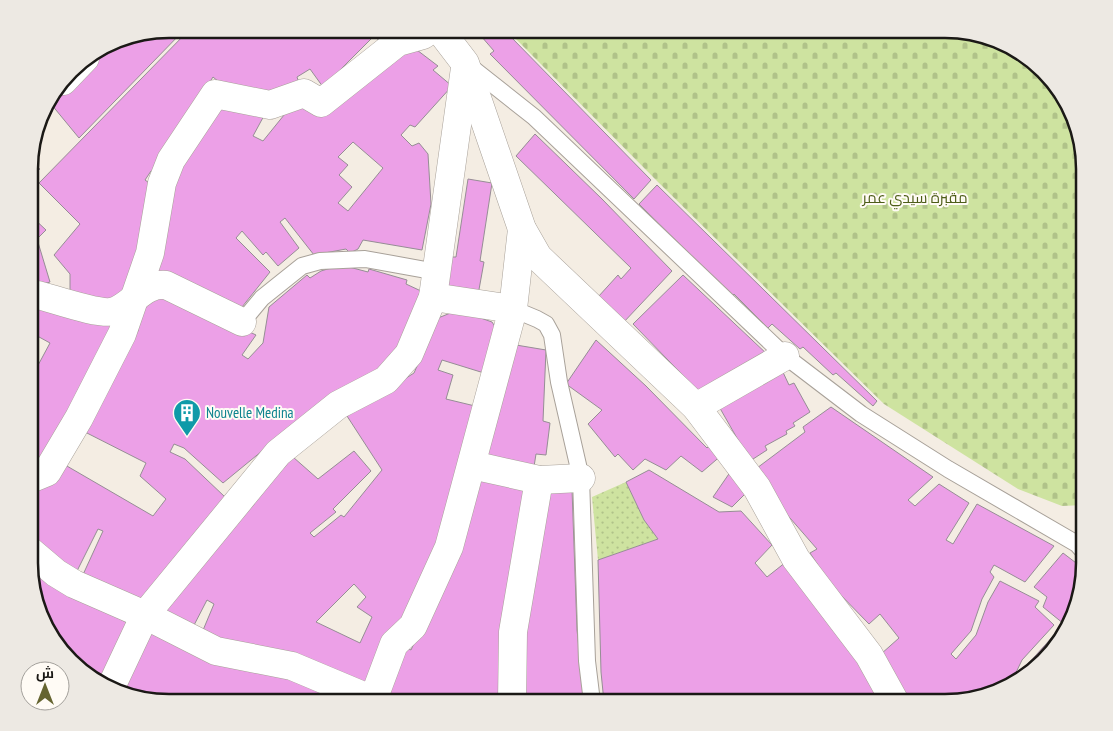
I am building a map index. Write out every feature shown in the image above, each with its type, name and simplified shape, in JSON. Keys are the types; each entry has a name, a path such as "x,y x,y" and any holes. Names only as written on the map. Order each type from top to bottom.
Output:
{"street":[{"path":"37,476 47,472 79,418 122,334 150,253 162,184 171,160 215,94 270,105 304,93 321,103 398,42 419,37"},
{"path":"446,37 466,62 522,230 538,258 696,407 757,488 796,559 869,655 891,693"},
{"path":"114,682 146,615 278,453 338,405 386,380 409,354 435,284 466,62"},
{"path":"375,694 394,644 413,626 449,547 512,309 522,230"},
{"path":"37,295 101,312 114,312 158,284 242,322"},
{"path":"435,284 512,309"},
{"path":"696,407 785,356"},
{"path":"472,465 539,480 581,478"},
{"path":"512,694 513,632 539,480"},
{"path":"37,557 56,573 74,584 146,615 216,651 292,666 355,694"}],"lane":[{"path":"466,62 534,117 785,356 861,414 948,470 1075,539"},
{"path":"242,322 262,298 302,266 320,261 365,259 435,284"},
{"path":"512,309 546,324 552,335 559,382 581,478 587,661 591,693"}],"green space":[{"name":"مقبرة سيدي عمر","path":"514,37 944,37 986,44 1002,51 1024,65 1037,76 1058,103 1069,127 1075,160 1075,505 1062,506 1018,489 884,404 658,182"},
{"path":"626,482 644,520 658,539 598,560 592,497"}],"building":[{"path":"177,37 79,138 53,107 61,94 88,66 118,47 143,40"},
{"path":"182,37 369,37 371,39 323,87 310,69 297,77 299,83 266,98 225,87 213,77 171,141 156,174 151,171 145,180 155,187 145,244 119,301 70,298 70,274 54,255 80,224 39,183"},
{"path":"375,37 394,37 386,46"},
{"path":"482,37 511,37 651,180 634,199 490,54 494,51"},
{"path":"413,47 438,66 433,70 452,86 415,127 410,125 401,135 412,146 419,143 428,154 431,204 422,250 363,240 358,249 350,253 346,249 314,255 285,218 280,222 299,248 278,266 266,252 263,255 242,231 236,238 270,272 238,312 151,272 177,162 218,101 266,112 253,136 263,141 297,99","holes":["353,142 383,168 348,211 338,203 352,187 339,175 348,165 338,157"]},
{"path":"535,134 672,271 622,324 598,297 618,275 621,279 631,268 516,156"},
{"path":"468,179 492,183 480,261 484,262 478,295 445,290 451,257 456,257"},
{"path":"657,185 877,401 873,406 836,373 833,375 803,347 800,349 772,324 768,328 734,294 732,296 639,204"},
{"path":"37,222 46,230 37,239"},
{"path":"37,239 50,282 37,286"},
{"name":"Nouvelle Medina","path":"334,267 349,267 368,272 369,269 407,280 406,284 421,291 409,331 382,375 334,392 223,483 184,448 174,444 170,452 185,459 225,497 146,604 81,579 103,531 98,529 75,575 37,550 37,480 60,462 153,516 166,499 140,476 146,463 83,431 109,374 138,331 136,308 162,291 256,335 242,355 248,359 263,343 269,307 307,275 310,278 321,271"},
{"path":"683,275 769,356 702,395 633,324"},
{"path":"37,302 120,323 41,467 37,468 37,367 50,343 37,336"},
{"name":"Nouvelle Medina","path":"458,310 492,322 498,331 484,373 442,360 438,370 453,375 446,399 475,406 468,457 408,621 364,690 201,635 214,604 207,600 191,631 158,615 293,457 318,479 354,451 371,471 333,509 336,512 310,533 314,537 341,515 344,517 382,470 347,416 414,373 438,318","holes":["354,584 366,597 357,607 372,617 360,643 316,622"]},
{"path":"596,340 646,386 707,448 712,443 723,454 702,472 681,456 666,470 645,459 633,470 618,454 615,457 588,424 602,410 566,384"},
{"path":"516,345 546,350 543,421 550,423 546,455 536,454 533,473 482,463"},
{"path":"781,368 789,385 794,383 810,412 793,423 795,426 786,431 787,434 765,446 767,450 750,461 717,403"},
{"path":"831,407 933,477 908,500 915,506 939,484 969,503 946,540 953,544 977,504 1054,546 1025,582 994,565 990,572 994,577 982,599 971,631 951,654 956,659 976,635 988,602 1000,581 1039,601 1035,607 1054,625 1022,660 1017,671 995,684 970,691 903,693 881,654 899,638 880,614 869,624 831,585 810,553 817,549 783,510 757,468 805,432 803,427"},
{"path":"733,468 749,490 732,507 713,497"},
{"path":"649,470 719,512 741,511 772,545 755,563 767,577 786,562 853,648 879,693 603,693 598,560 658,539 644,520 626,482"},
{"path":"479,474 531,487 506,694 382,694 401,645 411,650 458,546"},
{"path":"545,488 572,489 577,630 584,693 519,694 522,631"},
{"path":"1063,553 1075,562 1073,588 1069,604 1061,622 1043,607 1047,597 1034,587"},
{"path":"37,566 68,590 133,626 107,678 103,676 76,655 51,620 44,604"},
{"path":"151,623 344,694 169,694 120,685"}],"place":[{"name":"Nouvelle Medina","path":"187,437"}]}
